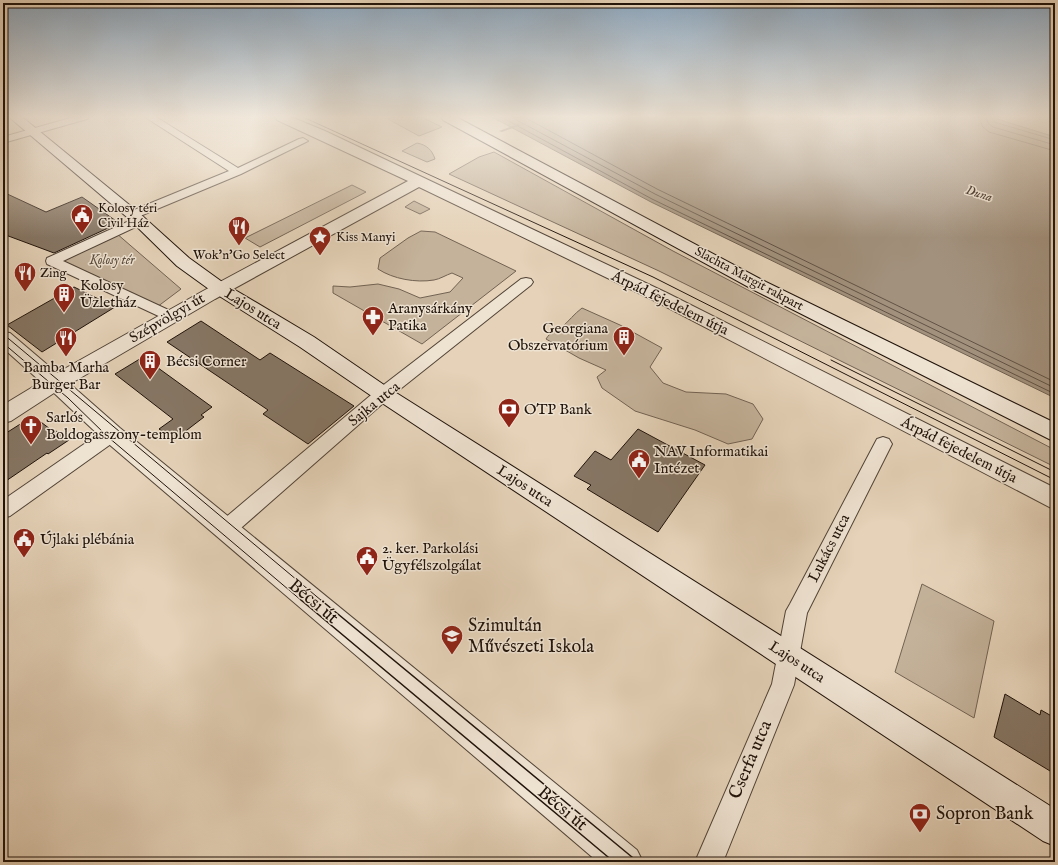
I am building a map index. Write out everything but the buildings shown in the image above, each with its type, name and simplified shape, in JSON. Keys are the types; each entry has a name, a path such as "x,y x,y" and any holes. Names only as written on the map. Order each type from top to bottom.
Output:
{"street":[{"name":"Lajos utca","path":"63,157 136,218 183,262 219,288 307,342 383,394 1055,829"},
{"path":"214,157 237,172"},
{"path":"170,316 52,261 136,218 268,157"},
{"name":"Árpád fejedelem útja","path":"368,157 661,297 1055,500"},
{"name":"Slachta Margit rakpart","path":"522,157 760,286 1055,433"},
{"name":"Szépvölgyi út","path":"3,415 54,383 219,288 419,181"},
{"name":"Sajka utca","path":"226,529 383,394 526,282"},
{"name":"Bécsi út","path":"3,338 71,396 112,434 625,862"},
{"path":"3,510 112,434"},
{"name":"Lukács utca","path":"788,657 797,611 883,444"},
{"name":"Cserfa utca","path":"709,862 782,685 788,657"}],"green space":[{"path":"416,157 434,157 435,159 427,162"},
{"path":"478,157 504,157 673,251 1055,450 1055,467 659,271 449,174"},
{"path":"352,185 366,192 260,247 245,238"},
{"path":"414,201 430,209 420,214 405,207"},
{"path":"421,231 435,232 516,271 422,344 333,293 333,286 350,287 378,284 399,289 420,298 450,292 463,278 452,273 434,280 420,281 398,278 378,269 380,258 408,238"},
{"name":"Kolosy tér","path":"116,233 181,289 157,307 61,262 64,257"},
{"path":"582,308 620,325 662,348 650,367 663,383 686,392 726,394 753,404 763,419 752,439 728,444 695,430 635,411 602,388 597,377 606,370 579,358 546,339 551,333 561,328"},
{"path":"922,584 994,621 974,718 895,672"}],"water":[{"name":"Duna","path":"568,157 1055,157 1055,398 651,202"}],"tram line":[{"path":"391,157 653,277 1055,480"},
{"path":"3,334 322,601"},
{"path":"3,343 68,398 108,437 302,601"},
{"path":"831,360 1055,472"},
{"path":"301,600 614,862"},
{"path":"321,600 638,862"}],"place":[{"name":"Kolosy téri Civil Ház","path":"82,234"},
{"name":"Wok'n'Go Select","path":"239,246"},
{"name":"Kiss Manyi","path":"320,256"},
{"name":"Zing","path":"25,292"},
{"name":"Kolosy Üzletház","path":"64,314"},
{"name":"Aranysárkány Patika","path":"373,336"},
{"name":"Georgiana Obszervatórium","path":"624,356"},
{"name":"Bamba Marha Burger Bar","path":"66,358"},
{"name":"Bécsi Corner","path":"150,380"},
{"name":"OTP Bank","path":"509,428"},
{"name":"Sarlós Boldogasszony-templom","path":"31,446"},
{"name":"NAV Informatikai Intézet","path":"639,480"},
{"name":"Újlaki plébánia","path":"24,558"},
{"name":"2. ker. Parkolási Ügyfélszolgálat","path":"367,576"},
{"name":"Szimultán Művészeti Iskola","path":"452,656"},
{"name":"Sopron Bank","path":"920,834"}]}
